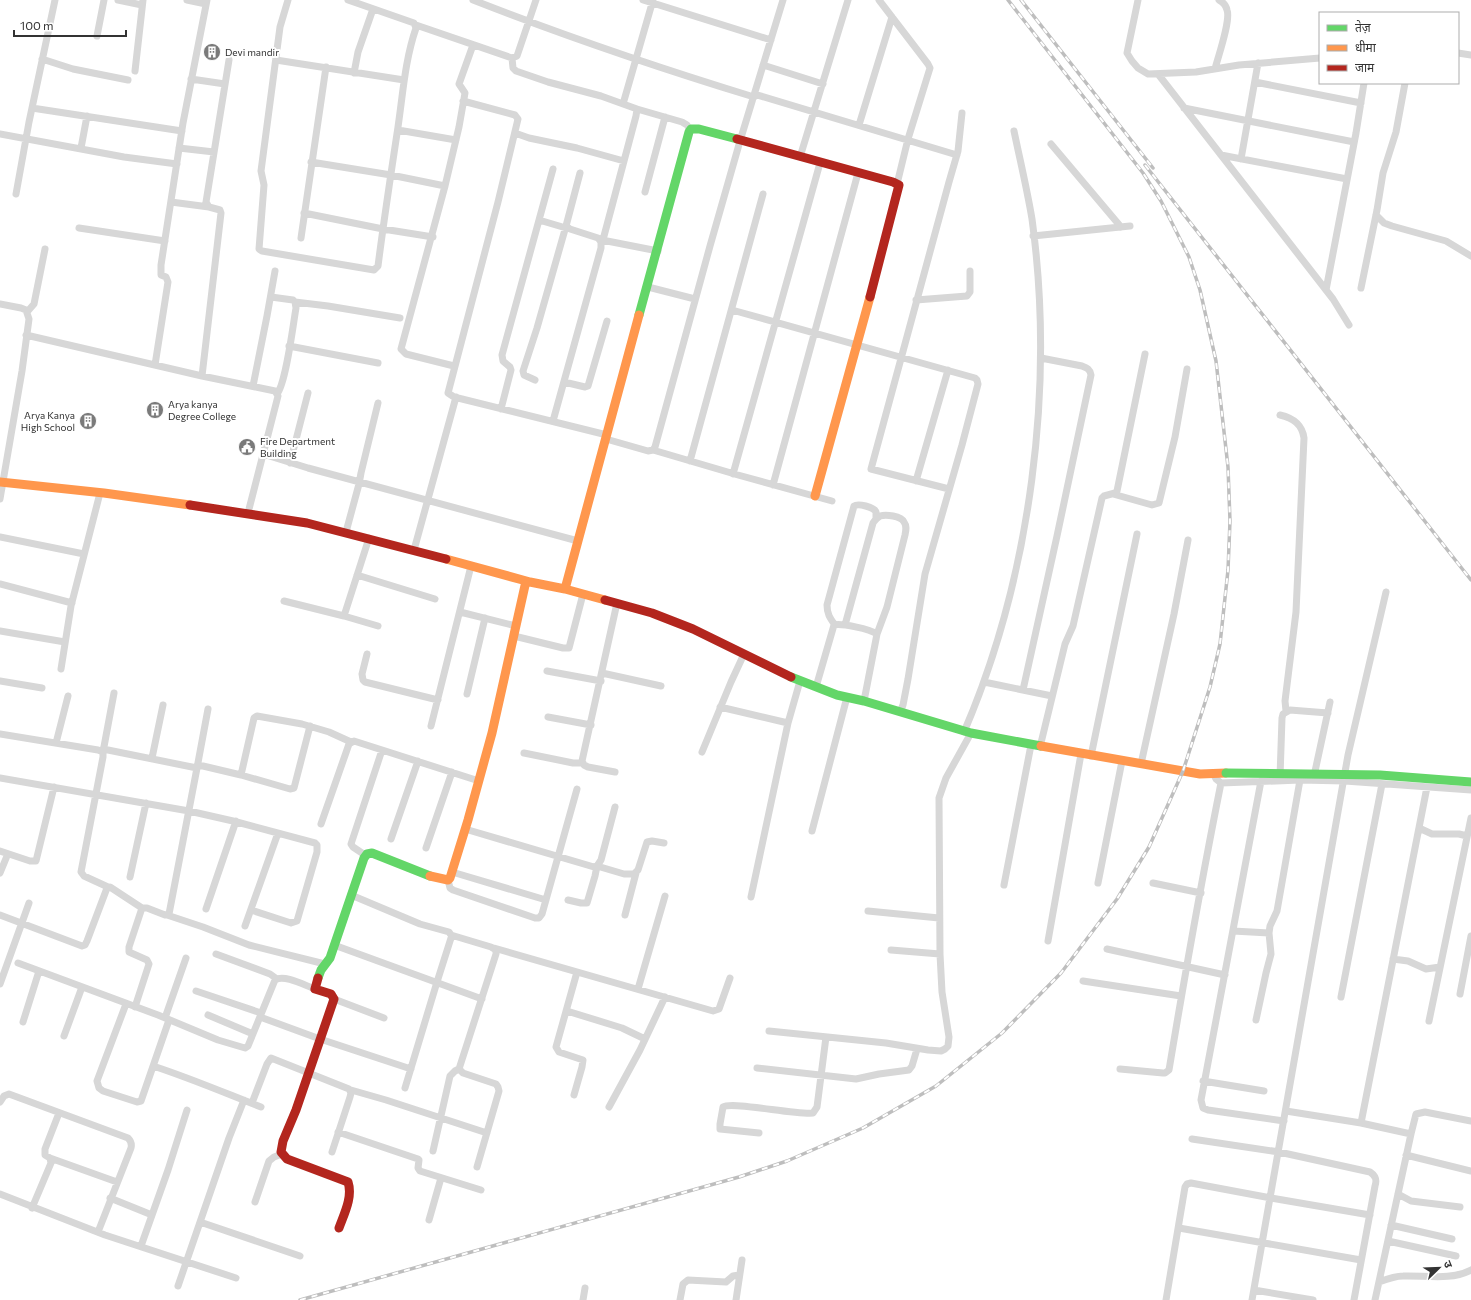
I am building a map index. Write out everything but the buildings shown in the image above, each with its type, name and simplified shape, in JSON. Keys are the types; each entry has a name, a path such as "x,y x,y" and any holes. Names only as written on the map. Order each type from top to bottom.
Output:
{"street":[{"path":"16,194 32,108 55,0"},
{"path":"97,36 104,0"},
{"path":"118,0 143,3 135,71"},
{"path":"155,364 168,282 166,277 161,275 165,241 191,79 207,2 187,0"},
{"path":"288,0 280,27 261,171 264,185 259,249 262,251 374,270 378,266 407,59 416,25"},
{"path":"348,0 512,58 517,56 536,0"},
{"path":"473,0 636,59 815,113 908,139 957,155"},
{"path":"643,0 653,1 771,40"},
{"path":"654,450 740,141 783,0"},
{"path":"800,157 815,113 848,0"},
{"path":"815,496 858,344 899,189 897,184 908,139 930,68 879,0"},
{"path":"1138,0 1127,53 1138,68 1148,74 1215,69 1258,63 1319,58"},
{"path":"1215,69 1228,20 1228,10 1219,0"},
{"path":"623,104 653,1"},
{"path":"354,73 358,52 372,8"},
{"path":"859,125 892,17"},
{"path":"454,366 406,354 401,349 432,237 456,140 464,91 459,84 473,45"},
{"path":"1459,53 1471,55"},
{"path":"512,58 513,68 516,71 665,117 687,125 690,130 565,589"},
{"path":"42,60 128,80"},
{"path":"209,207 206,202 229,60"},
{"path":"276,60 404,80"},
{"path":"1241,158 1258,63"},
{"path":"763,65 823,84"},
{"path":"301,238 326,67"},
{"path":"1158,74 1326,290 1338,306 1349,325"},
{"path":"191,79 225,84"},
{"path":"1255,82 1361,103"},
{"path":"1326,290 1364,84"},
{"path":"1361,288 1383,173 1396,132 1405,84"},
{"path":"463,101 515,115 518,119 448,393 456,397 553,421 648,451 654,450 733,474 832,501"},
{"path":"32,108 88,116 147,127 182,131"},
{"path":"1184,108 1354,142"},
{"path":"553,421 601,248 637,109"},
{"path":"949,489 916,482 871,469 916,300 957,155 962,113"},
{"path":"81,148 88,116"},
{"path":"645,192 665,117"},
{"path":"690,130 695,128 897,184"},
{"path":"398,130 456,140"},
{"path":"769,1031 826,1036 941,1051 945,1049 949,1043 942,992 940,954 940,792 968,732 1005,612 1023,532 1032,479 1040,382 1040,316 1033,236 1027,190 1014,131"},
{"path":"515,133 529,138 583,149 624,162"},
{"path":"0,134 124,157 177,164"},
{"path":"1051,144 1121,227"},
{"path":"179,148 214,152"},
{"path":"1221,155 1347,179"},
{"path":"311,162 391,175 445,186"},
{"path":"733,474 820,163"},
{"path":"501,409 511,370 510,367 503,361 502,355 553,169"},
{"path":"535,380 524,375 523,371 537,328 580,173"},
{"path":"773,485 858,174"},
{"path":"690,461 763,194"},
{"path":"171,202 209,207 220,210 221,214 202,376"},
{"path":"304,213 432,237"},
{"path":"1376,215 1384,223 1446,241 1471,256"},
{"path":"539,220 566,227 598,238 602,241 658,252"},
{"path":"1033,236 1130,226"},
{"path":"79,228 165,241"},
{"path":"27,312 34,304 45,249"},
{"path":"253,386 275,271"},
{"path":"916,300 967,296 970,292 970,271"},
{"path":"648,286 695,299"},
{"path":"271,297 400,318"},
{"path":"248,513 277,394 281,387 296,308 295,302"},
{"path":"0,304 21,308 27,312 29,319 0,499"},
{"path":"732,310 901,356 975,378 977,380 978,384 925,574 908,679 903,705 900,712"},
{"path":"564,382 585,387 588,386 607,321"},
{"path":"26,335 202,376 272,389 275,390 277,394"},
{"path":"289,346 378,363"},
{"path":"1113,494 1117,491 1145,354"},
{"path":"1023,690 1091,375 1090,371 1082,366 1041,358"},
{"path":"1004,885 1036,746 1052,696 1065,644 1073,626 1102,498 1113,494 1152,505 1159,503 1175,437 1187,369"},
{"path":"916,482 948,370"},
{"path":"290,463 308,393"},
{"path":"414,550 456,397"},
{"path":"346,532 360,482 378,403"},
{"path":"1280,415 1290,417 1298,423 1304,438 1296,612 1285,701 1286,711 1282,718 1280,781"},
{"path":"263,454 290,463 578,541"},
{"path":"2,483 100,493 248,513 307,523 346,532 526,581 565,589 652,613 693,629 781,673 816,687 968,732 1036,746 1200,774 1338,774 1430,778 1471,782"},
{"path":"61,669 72,604 100,493"},
{"path":"835,625 828,616 827,605 854,506 859,504 873,509 876,512 876,518 873,523 845,625"},
{"path":"864,701 877,634 889,600 906,527 905,522 902,519 885,515 876,518"},
{"path":"1048,942 1086,755 1137,534"},
{"path":"0,537 84,554"},
{"path":"344,616 369,538"},
{"path":"1141,764 1171,628 1188,540"},
{"path":"431,726 471,566"},
{"path":"357,575 435,599"},
{"path":"526,581 492,733 450,876 450,888 535,918 540,916 546,900 577,789"},
{"path":"0,584 72,604"},
{"path":"1252,1300 1345,781 1348,755 1386,592"},
{"path":"514,636 563,648 569,648 583,594"},
{"path":"284,601 378,626"},
{"path":"583,763 617,603"},
{"path":"460,612 516,626"},
{"path":"466,694 485,618"},
{"path":"835,625 845,625 872,631 877,634"},
{"path":"816,687 832,630 835,625"},
{"path":"0,631 65,642"},
{"path":"367,654 362,674 362,680 365,682 438,700"},
{"path":"702,752 744,654"},
{"path":"547,672 600,681"},
{"path":"602,673 661,686"},
{"path":"750,897 788,723 800,680"},
{"path":"0,681 42,688"},
{"path":"984,682 1052,696"},
{"path":"114,693 81,872 84,876 108,887 142,908 147,908 203,927 249,945 325,964"},
{"path":"56,743 68,696"},
{"path":"812,831 847,697"},
{"path":"1312,780 1330,702"},
{"path":"152,758 163,705"},
{"path":"720,707 788,723"},
{"path":"167,915 169,914 208,709"},
{"path":"1286,711 1328,713"},
{"path":"241,775 255,717 260,716 310,726 352,742 357,742 479,781"},
{"path":"548,717 591,725"},
{"path":"0,734 152,758 197,768 202,766 290,789 294,788 310,726"},
{"path":"321,824 349,744 352,742"},
{"path":"365,855 352,847 351,844 382,750"},
{"path":"524,753 574,763 583,763 588,767 615,772"},
{"path":"391,839 418,761"},
{"path":"1098,883 1122,761"},
{"path":"426,848 452,772"},
{"path":"1213,774 1221,783 1312,780 1471,790"},
{"path":"0,778 189,811 315,843 318,847 297,921 291,923 251,910"},
{"path":"1256,1020 1271,954 1269,933 1270,926 1277,911 1300,780"},
{"path":"1261,781 1225,975 1203,1081 1201,1100 1203,1108 1208,1110 1284,1121"},
{"path":"1120,1069 1163,1074 1169,1070 1186,966 1221,783"},
{"path":"1341,997 1382,784"},
{"path":"0,851 30,861 36,861 54,787"},
{"path":"1361,1123 1427,787"},
{"path":"130,877 146,803"},
{"path":"568,900 587,903 596,876 597,866 601,860 615,807"},
{"path":"1429,1021 1471,818"},
{"path":"206,909 236,822"},
{"path":"1419,828 1432,834 1458,834 1467,836"},
{"path":"465,829 592,866 597,866 624,874 631,875 636,873"},
{"path":"245,926 278,833"},
{"path":"625,915 636,873 647,842 664,842"},
{"path":"365,855 372,853 428,875 450,876 546,900"},
{"path":"0,873 9,854"},
{"path":"315,989 321,970 330,958 365,855"},
{"path":"1153,882 1201,892"},
{"path":"0,915 77,945 85,945 88,941 108,887"},
{"path":"351,895 408,919 494,948 716,1011 719,1009 730,978"},
{"path":"638,989 665,896"},
{"path":"0,982 29,903"},
{"path":"135,1007 149,964 147,960 132,954 128,950 142,908"},
{"path":"868,911 939,918"},
{"path":"1233,931 1269,933"},
{"path":"405,1088 446,956 451,934"},
{"path":"1460,994 1471,936"},
{"path":"334,945 482,999"},
{"path":"433,1151 450,1076 455,1070 459,1069 496,954 496,950 494,948"},
{"path":"1107,949 1225,975"},
{"path":"892,950 940,954"},
{"path":"216,954 270,974 276,979 286,978 331,994 334,999 384,1018"},
{"path":"126,1004 98,1081 99,1088 103,1091 139,1102 143,1097 186,958"},
{"path":"1393,959 1408,961 1426,968 1440,967"},
{"path":"18,963 167,1019 218,1040 246,1048 273,982 276,979"},
{"path":"22,1022 39,971"},
{"path":"574,1095 583,1060 559,1052 556,1047 577,972"},
{"path":"1083,981 1181,996"},
{"path":"64,1036 82,987"},
{"path":"196,991 320,1039 411,1069"},
{"path":"609,1107 645,1039 665,997"},
{"path":"334,999 309,1073 281,1148 282,1154 287,1159 348,1182 351,1187 350,1194 339,1228"},
{"path":"566,1011 622,1028 645,1039"},
{"path":"208,1015 253,1034"},
{"path":"759,1133 720,1129 723,1107 730,1105 813,1113 818,1107 826,1036"},
{"path":"757,1068 856,1079 909,1070 912,1066 917,1048"},
{"path":"252,1103 267,1064 271,1058 351,1090 487,1133"},
{"path":"153,1066 180,1075 192,1081 209,1085 261,1107"},
{"path":"459,1069 463,1073 496,1084 499,1091 478,1167"},
{"path":"1203,1081 1264,1091"},
{"path":"332,1152 351,1090"},
{"path":"0,1102 4,1096 9,1094 128,1138 132,1144 131,1148 110,1198 98,1232"},
{"path":"178,1286 229,1138 244,1100"},
{"path":"141,1246 168,1170 187,1110"},
{"path":"1286,1112 1361,1123 1411,1134"},
{"path":"1375,1300 1416,1114 1420,1112 1471,1121"},
{"path":"59,1113 45,1149 45,1155 117,1182"},
{"path":"338,1132 418,1159 419,1170 481,1190"},
{"path":"1192,1139 1279,1152 1370,1172 1375,1175 1376,1180 1354,1300"},
{"path":"255,1202 269,1161 282,1154"},
{"path":"1406,1155 1471,1171"},
{"path":"32,1208 51,1163 50,1158"},
{"path":"429,1220 441,1178"},
{"path":"1166,1300 1185,1187 1187,1184 1191,1183 1370,1215"},
{"path":"0,1194 32,1208 98,1232 236,1278"},
{"path":"1398,1194 1411,1201 1460,1207"},
{"path":"110,1198 152,1215"},
{"path":"200,1222 300,1256"},
{"path":"1391,1225 1452,1238"},
{"path":"1179,1228 1361,1260"},
{"path":"1388,1241 1456,1256"},
{"path":"736,1300 742,1260"},
{"path":"1379,1282 1395,1276 1451,1276 1466,1273 1471,1270"},
{"path":"680,1300 683,1284 688,1280 726,1282 734,1276 739,1275"},
{"path":"583,1300 584,1288"},
{"path":"1254,1290 1313,1300"}],"railway":[{"path":"300,1300 739,1177 787,1161 863,1128 936,1086 1002,1033 1061,973 1117,899 1149,847 1183,771 1210,687 1220,644 1228,570 1230,521 1228,467 1216,361 1200,290 1189,257 1161,201 1143,173 1008,0"},
{"path":"1021,0 1153,168"},
{"path":"1145,165 1471,580"}],"traffic: fast":[{"path":"639,315 689,132 691,129 699,129 737,139"},
{"path":"791,677 837,695 864,701 971,733 1041,746"},
{"path":"1226,773 1380,775 1471,782"},
{"path":"318,978 321,970 330,958 364,858 367,854 372,853 430,876"}],"traffic: slow":[{"path":"815,496 870,297"},
{"path":"565,589 639,315"},
{"path":"0,482 104,493 190,505"},
{"path":"446,559 530,582 565,589 605,600"},
{"path":"430,876 448,880 450,878 492,733 526,581"},
{"path":"1041,746 1200,774 1226,773"}],"traffic: jam":[{"path":"737,139 893,182 899,185 870,297"},
{"path":"190,505 307,523 446,559"},
{"path":"605,600 652,613 693,629 791,677"},
{"path":"318,978 315,989 331,994 334,999 296,1110 283,1141 281,1152 287,1159 348,1182 349,1199 339,1228"}],"place":[{"name":"Devi mandir","path":"212,52"},
{"name":"Arya kanya Degree College","path":"155,410"},
{"name":"Arya Kanya High School","path":"88,421"},
{"name":"Fire Department Building","path":"247,447"}]}
